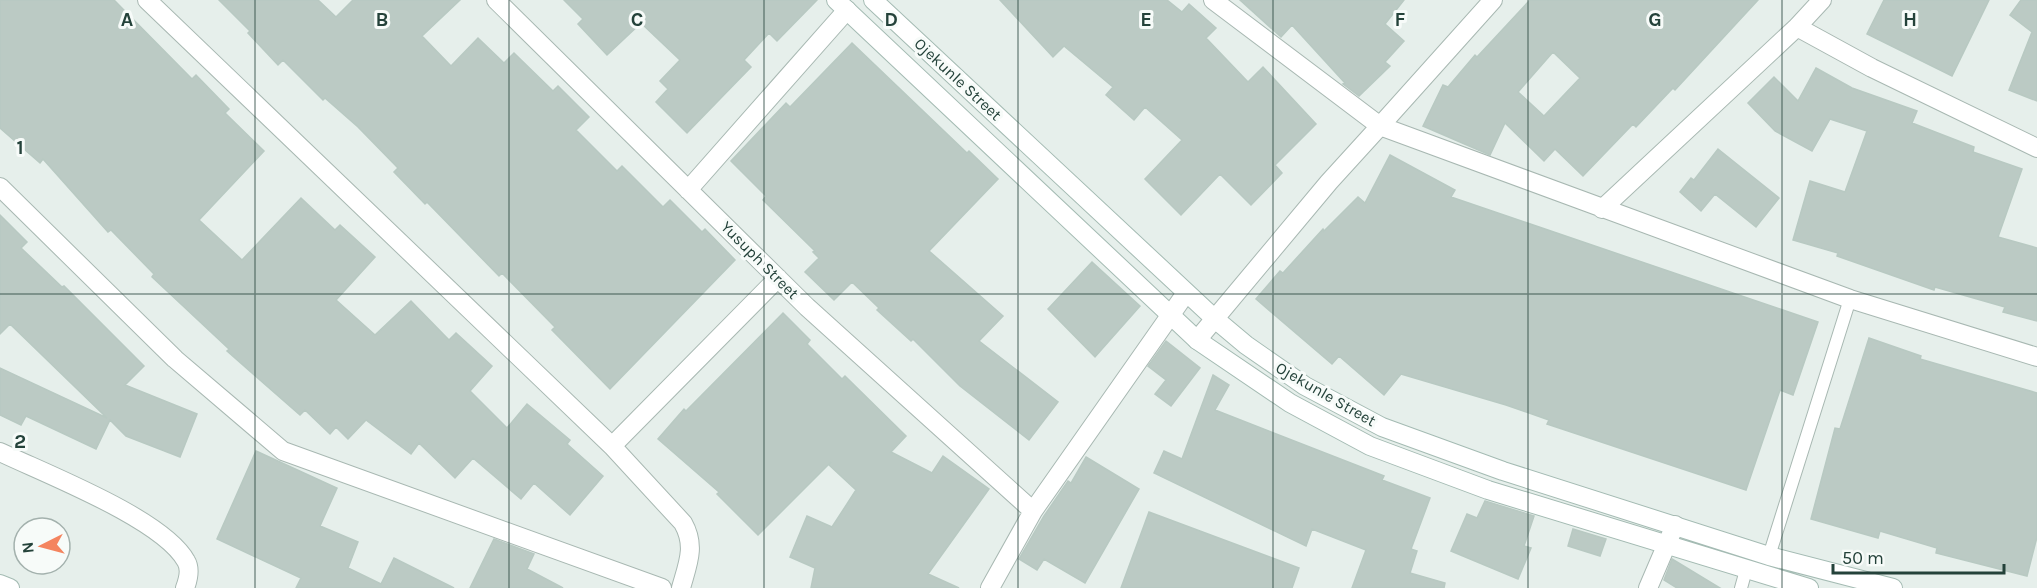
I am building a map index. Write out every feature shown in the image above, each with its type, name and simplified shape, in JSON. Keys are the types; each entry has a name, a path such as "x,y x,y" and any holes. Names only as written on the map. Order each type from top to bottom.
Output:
{"street":[{"path":"147,0 612,446 683,523 691,537 692,551 681,588"},
{"name":"Yusuph Street","path":"496,0 778,278 1033,511"},
{"name":"Ojekunle Street","path":"873,0 1215,319 1246,345 1305,386 1382,427 1503,471 1769,555 1893,588"},
{"path":"1213,0 1380,126 1850,298 2037,357"},
{"path":"1197,340 1329,182 1493,0"},
{"path":"1602,209 1797,27 1822,0"},
{"path":"688,190 841,5"},
{"name":"Ojekunle Street","path":"841,5 1197,340 1290,403 1370,446 1488,490 1664,546 1743,579 1809,588"},
{"path":"1797,27 1872,68 2037,148"},
{"path":"0,187 175,359 283,451 662,588"},
{"path":"612,446 778,278"},
{"path":"990,588 1033,511 1186,293"},
{"path":"0,452 148,523 179,551 188,563 189,578 185,588"},
{"path":"1648,588 1664,546 1676,525"},
{"path":"0,584 10,588"}],"lane":[{"path":"1769,555 1850,298"}],"building":[{"path":"0,0 114,0 192,79 196,75 229,109 225,113 264,151 199,220 242,260 301,198 335,230 340,225 375,257 336,300 375,335 411,301 449,340 456,333 492,366 470,391 507,428 527,404 570,440 567,444 603,476 570,515 534,483 521,499 473,458 455,478 419,443 411,454 366,420 348,439 336,427 330,434 305,410 300,415 227,351 229,349 152,277 154,274 111,230 108,232 43,159 40,163 0,128"},
{"path":"219,0 318,0 336,17 353,0 460,0 422,36 451,66 478,38 504,63 514,53 553,91 558,86 589,117 576,130 617,171 622,166 663,207 670,200 702,232 705,229 735,260 610,389 552,330 555,327 502,273 499,276 427,202 425,204 394,172 398,168 358,127 325,98 323,100 283,60 278,65 248,33 250,31"},
{"path":"564,0 817,0 777,41 769,33 744,60 751,67 687,133 656,102 668,89 660,81 680,60 641,23 607,55 578,24 583,19"},
{"path":"1000,0 1167,0 1182,12 1189,4 1216,28 1206,38 1248,82 1263,67 1316,124 1275,165 1282,173 1251,205 1220,174 1181,215 1145,179 1182,140 1145,107 1134,120 1106,95 1113,87 1064,46 1053,57"},
{"path":"1240,0 1404,0 1385,24 1404,41 1385,62 1390,66 1359,96 1343,84 1345,83 1292,25 1281,37"},
{"path":"1530,0 1758,0 1675,90 1673,88 1636,127 1633,124 1583,176 1555,149 1544,161 1505,123 1490,155 1423,126 1443,85 1448,87 1475,55 1477,57","holes":["1553,52 1580,78 1544,116 1518,92"]},
{"path":"1884,0 1989,0 1952,76 1867,34"},
{"path":"2021,0 2037,0 2037,101 2009,90 2032,32 2010,15"},
{"path":"852,43 967,153 969,151 998,179 929,251 1003,316 979,341 1058,402 1029,440 960,386 913,339 911,341 877,310 879,308 852,282 834,300 805,272 819,258 813,252 815,251 763,200 766,196 731,161 786,103 790,107"},
{"path":"1816,68 1852,88 1917,111 1912,123 1974,147 1973,152 2022,169 1998,237 2037,248 2037,321 2003,312 2005,307 1935,287 1934,290 1837,256 1838,253 1793,240 1810,181 1845,192 1867,131 1830,119 1812,151 1775,131 1748,103 1774,77 1798,101"},
{"path":"1718,149 1779,198 1756,227 1715,194 1701,211 1680,192 1691,178 1694,180"},
{"path":"1390,155 1455,190 1451,197 1818,322 1793,395 1780,390 1746,490 1547,424 1549,420 1506,405 1401,374 1384,395 1339,356 1332,364 1256,299 1280,271 1283,273 1323,229 1324,231 1358,197 1365,203"},
{"path":"0,215 27,242 21,248 62,287 64,286 144,366 125,385 197,414 180,457 126,436 110,420 96,449 26,416 21,425 0,415 0,368 107,418 10,324 0,334"},
{"path":"1092,262 1140,306 1095,357 1048,309"},
{"path":"783,313 810,340 807,344 842,379 845,376 906,436 891,452 932,473 943,456 989,489 928,574 959,588 811,588 815,568 790,557 807,516 832,527 856,490 829,465 831,462 758,535 717,494 719,492 658,439 684,409 686,411"},
{"path":"1869,338 1921,356 1920,359 2037,393 2037,537 2027,576 1936,553 1937,548 1880,531 1878,538 1811,519 1835,428 1840,429"},
{"path":"1166,341 1200,368 1171,406 1155,394 1166,380 1148,366"},
{"path":"1213,375 1229,385 1215,410 1384,476 1382,480 1430,498 1411,549 1417,551 1410,573 1445,583 1444,588 1352,588 1366,550 1312,529 1306,546 1154,473 1164,451 1182,459"},
{"path":"256,451 337,488 320,526 358,542 348,568 381,584 394,558 454,588 296,588 301,578 217,539"},
{"path":"1086,457 1139,489 1085,583 1044,559 1037,570 1019,559 1044,516 1068,481 1071,483"},
{"path":"1485,501 1534,516 1524,546 1531,548 1518,579 1451,551 1467,514 1477,518"},
{"path":"1149,512 1299,568 1292,588 1121,588"},
{"path":"1573,529 1606,539 1600,556 1568,546"},
{"path":"494,539 534,554 527,569 563,588 470,588"},
{"path":"1672,559 1720,588 1677,588 1664,580"}]}
